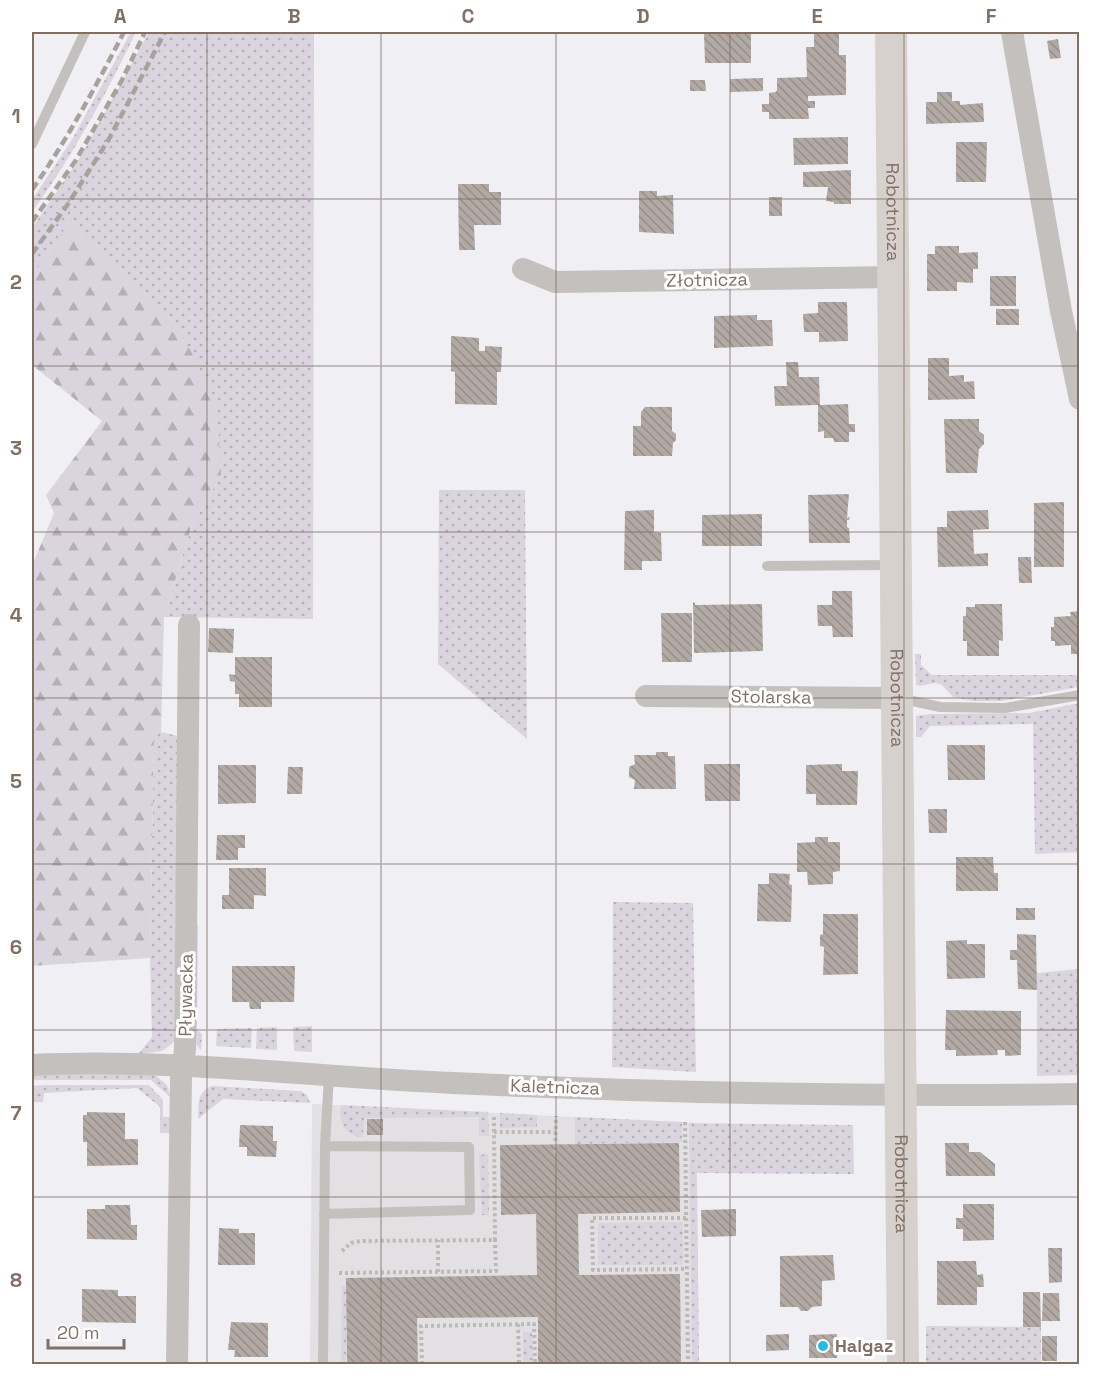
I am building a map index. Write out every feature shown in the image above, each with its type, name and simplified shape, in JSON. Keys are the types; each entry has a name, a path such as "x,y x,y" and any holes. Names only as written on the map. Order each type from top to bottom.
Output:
{"street":[{"name":"Robotnicza","path":"891,32 903,1365"},
{"path":"1012,32 1070,310 1080,399"},
{"name":"Złotnicza","path":"523,269 555,282 893,277"},
{"name":"Pływacka","path":"177,1365 182,1067 185,1050 189,625"},
{"name":"Stolarska","path":"646,696 897,698"},
{"name":"Kaletnicza","path":"32,1065 182,1067 578,1088 900,1096 1080,1094"}],"lane":[{"path":"32,144 86,32"},
{"path":"767,566 896,565"},
{"path":"897,698 912,699 940,707 1005,708 1080,695"},
{"path":"323,1365 325,1146 329,1075"},
{"path":"324,1214 470,1210 469,1147 325,1146"}],"path":[{"path":"494,1114 494,1132"},
{"path":"555,1154 556,1116"},
{"path":"685,1122 688,1365"},
{"path":"686,1218 592,1218 594,1270 687,1269"},
{"path":"438,1240 438,1272"},
{"path":"338,1273 496,1271 495,1240"},
{"path":"422,1365 421,1326 518,1324 534,1324 535,1365"},
{"path":"518,1324 519,1365"}],"shaded area":[{"path":"312,1104 696,1123 699,1364 310,1364"}],"green space":[{"path":"131,32 136,32 101,101 75,147 32,212 32,200 73,138"},
{"path":"149,32 314,32 313,619 164,617 191,528 221,475 71,220 32,277 32,228 81,156"},
{"path":"71,220 185,340 217,403 221,475 191,528 164,617 161,732 154,736 150,958 32,966 32,566 54,513 46,495 102,421 32,365 32,277"},
{"path":"439,490 525,490 527,739 438,664"},
{"path":"915,654 921,654 921,665 932,675 1079,675 1079,687 1001,701 972,701 953,697 942,685 935,683 916,685"},
{"path":"1079,703 1079,852 1035,854 1033,724 930,726 921,737 916,737 916,716 1029,713"},
{"path":"161,732 178,736 174,1042 162,1051 138,1054 152,1037 150,958 154,736"},
{"path":"613,902 693,903 696,1072 612,1067"},
{"path":"195,926 198,926 197,1030 202,1034 201,1051 195,1042"},
{"path":"1079,969 1079,1075 1037,1076 1037,973"},
{"path":"312,1026 312,1052 294,1051 293,1027"},
{"path":"277,1027 277,1050 256,1049 257,1028"},
{"path":"252,1028 251,1048 216,1046 217,1029"},
{"path":"32,1074 155,1075 167,1085 171,1098 151,1080 32,1080"},
{"path":"149,1085 163,1100 163,1117 170,1117 171,1133 160,1133 160,1107 137,1088 44,1093 43,1102 32,1102 32,1086"},
{"path":"212,1086 301,1091 307,1095 310,1103 223,1099 198,1119 201,1095"},
{"path":"341,1105 488,1112 489,1136 479,1136 479,1117 364,1118 363,1137 357,1136 344,1127 340,1111"},
{"path":"500,1113 537,1115 537,1127 500,1128"},
{"path":"575,1117 682,1122 682,1142 575,1144"},
{"path":"689,1123 853,1125 854,1174 697,1173 699,1364 692,1364"},
{"path":"488,1154 489,1215 482,1215 479,1155"},
{"path":"683,1222 683,1265 598,1265 598,1223"},
{"path":"342,1286 346,1286 346,1364 341,1364"},
{"path":"926,1326 1041,1327 1041,1364 926,1364"},
{"path":"523,1332 532,1332 533,1364 523,1364"}],"building":[{"path":"704,32 751,32 751,63 705,63"},
{"path":"814,32 839,33 839,55 846,55 846,95 808,96 808,101 815,101 815,108 808,108 809,119 769,119 769,112 762,112 762,104 769,104 769,93 776,92 777,78 807,77 806,47 814,47"},
{"path":"1058,39 1061,58 1050,59 1047,41"},
{"path":"763,78 763,91 730,92 730,79"},
{"path":"690,80 705,80 706,91 690,91"},
{"path":"937,92 952,92 952,101 960,101 960,105 983,103 984,122 926,124 926,102 937,102"},
{"path":"848,137 848,164 794,165 793,138"},
{"path":"956,142 987,142 986,182 956,182"},
{"path":"851,170 851,204 834,204 834,202 826,201 828,187 803,187 803,172"},
{"path":"458,184 489,184 489,192 501,192 501,225 474,225 475,250 459,250"},
{"path":"639,191 657,191 657,196 673,195 674,234 639,232"},
{"path":"769,197 782,197 782,216 769,216"},
{"path":"935,246 959,246 959,253 978,252 978,269 973,269 973,283 957,282 957,291 927,291 927,254 935,254"},
{"path":"990,276 1016,276 1016,306 990,306"},
{"path":"818,302 847,302 848,341 819,342 819,332 804,332 803,314 818,313"},
{"path":"996,309 1019,309 1019,325 996,325"},
{"path":"757,315 757,320 772,320 773,346 714,348 714,316"},
{"path":"451,336 479,338 479,351 485,351 485,346 502,347 501,372 497,372 497,405 455,404 455,372 451,371"},
{"path":"928,358 949,358 949,376 964,375 964,382 974,381 975,399 928,400"},
{"path":"786,362 798,362 799,377 819,377 820,405 848,404 849,424 855,424 855,432 849,432 849,442 834,442 833,438 824,438 824,431 818,432 818,405 775,406 774,386 787,386"},
{"path":"645,407 672,407 672,431 676,434 676,440 673,443 672,456 633,456 633,426 641,426 641,412"},
{"path":"944,419 979,419 979,431 984,435 984,444 979,449 977,473 946,473"},
{"path":"849,494 847,518 850,517 847,520 847,527 850,543 809,543 808,495"},
{"path":"1064,502 1064,567 1034,567 1034,503"},
{"path":"654,510 654,532 661,533 662,561 642,561 642,570 624,570 625,511"},
{"path":"988,510 989,529 973,530 974,554 988,553 988,566 938,567 937,527 947,527 947,511"},
{"path":"762,514 762,546 702,546 702,515"},
{"path":"1018,557 1031,557 1032,583 1019,583"},
{"path":"832,591 852,591 853,637 833,637 832,626 818,626 817,605 832,605"},
{"path":"693,602 695,605 762,604 763,651 694,653"},
{"path":"975,604 1002,604 1003,641 999,640 999,656 967,656 967,641 963,641 963,616 966,616 966,607 975,607"},
{"path":"1080,611 1080,654 1071,654 1071,645 1055,646 1055,641 1051,641 1051,627 1054,627 1054,617 1071,616 1070,612"},
{"path":"661,613 692,613 692,662 662,662"},
{"path":"209,628 234,629 233,653 208,652"},
{"path":"235,657 272,657 272,707 239,707 239,694 235,694 235,682 230,681 229,674 235,675"},
{"path":"947,745 985,745 985,780 948,780"},
{"path":"656,752 668,752 668,756 675,756 676,789 634,789 635,780 629,777 629,767 635,764 634,755 656,755"},
{"path":"704,764 740,764 740,801 705,801"},
{"path":"842,764 842,771 858,771 857,805 816,805 816,794 806,794 806,765"},
{"path":"218,765 256,765 256,803 218,804"},
{"path":"288,767 303,767 302,794 287,794"},
{"path":"928,809 947,809 947,833 929,833"},
{"path":"217,835 245,835 245,848 238,848 238,860 216,860"},
{"path":"815,837 828,837 828,842 840,842 840,871 833,872 833,884 808,885 807,872 797,872 797,843 815,842"},
{"path":"956,857 993,857 994,873 998,873 998,891 956,891"},
{"path":"229,868 266,868 266,896 254,895 254,909 222,909 222,895 229,895"},
{"path":"769,873 790,874 791,922 757,921 758,884 769,884"},
{"path":"1016,908 1035,908 1035,920 1016,920"},
{"path":"823,914 858,914 858,974 823,975 824,947 820,946 820,935 823,934"},
{"path":"1017,934 1036,935 1037,990 1018,989 1017,960 1010,960 1010,950 1017,950"},
{"path":"967,940 967,944 985,944 985,978 947,979 946,941"},
{"path":"232,966 295,966 294,1002 261,1002 261,1009 250,1009 249,1002 232,1002"},
{"path":"946,1010 1021,1011 1021,1055 1005,1056 1005,1050 997,1050 998,1055 956,1056 956,1050 945,1050"},
{"path":"87,1112 125,1113 125,1139 138,1139 138,1165 87,1166 87,1142 83,1142 83,1115 87,1115"},
{"path":"367,1119 383,1119 383,1135 367,1135"},
{"path":"240,1125 273,1126 273,1141 277,1141 276,1157 247,1156 247,1147 239,1147"},
{"path":"679,1143 680,1212 578,1214 579,1275 680,1274 681,1364 538,1364 538,1317 417,1318 418,1364 347,1364 346,1278 537,1275 536,1214 501,1215 500,1145"},
{"path":"945,1143 969,1143 969,1152 980,1152 995,1164 995,1176 946,1176"},
{"path":"963,1204 994,1204 994,1240 963,1241 963,1229 956,1229 956,1218 963,1218"},
{"path":"105,1205 130,1205 131,1225 137,1225 137,1240 87,1239 87,1209 105,1209"},
{"path":"736,1209 736,1236 702,1237 701,1210"},
{"path":"219,1228 239,1229 239,1233 255,1233 255,1265 218,1265"},
{"path":"1048,1248 1062,1248 1062,1282 1049,1283"},
{"path":"833,1255 835,1280 822,1281 822,1306 812,1307 808,1311 801,1311 798,1307 780,1307 780,1256"},
{"path":"937,1261 976,1261 977,1275 983,1274 984,1287 977,1287 977,1305 937,1305"},
{"path":"82,1289 118,1290 118,1296 136,1296 136,1323 82,1322"},
{"path":"1023,1292 1040,1292 1041,1327 1023,1327"},
{"path":"1043,1293 1059,1293 1060,1321 1042,1321"},
{"path":"231,1322 268,1323 268,1357 234,1357 235,1350 228,1350"},
{"path":"789,1334 789,1350 766,1351 766,1335"},
{"name":"Halgaz","path":"837,1334 837,1358 809,1358 809,1335"},
{"path":"1042,1336 1057,1336 1057,1361 1042,1361"}],"railway":[{"path":"32,190 81,113 124,32"},
{"path":"32,222 76,160 122,80 145,32"},
{"path":"32,254 68,204 109,139 165,32"}],"place":[{"name":"Halgaz","path":"823,1346"}]}
